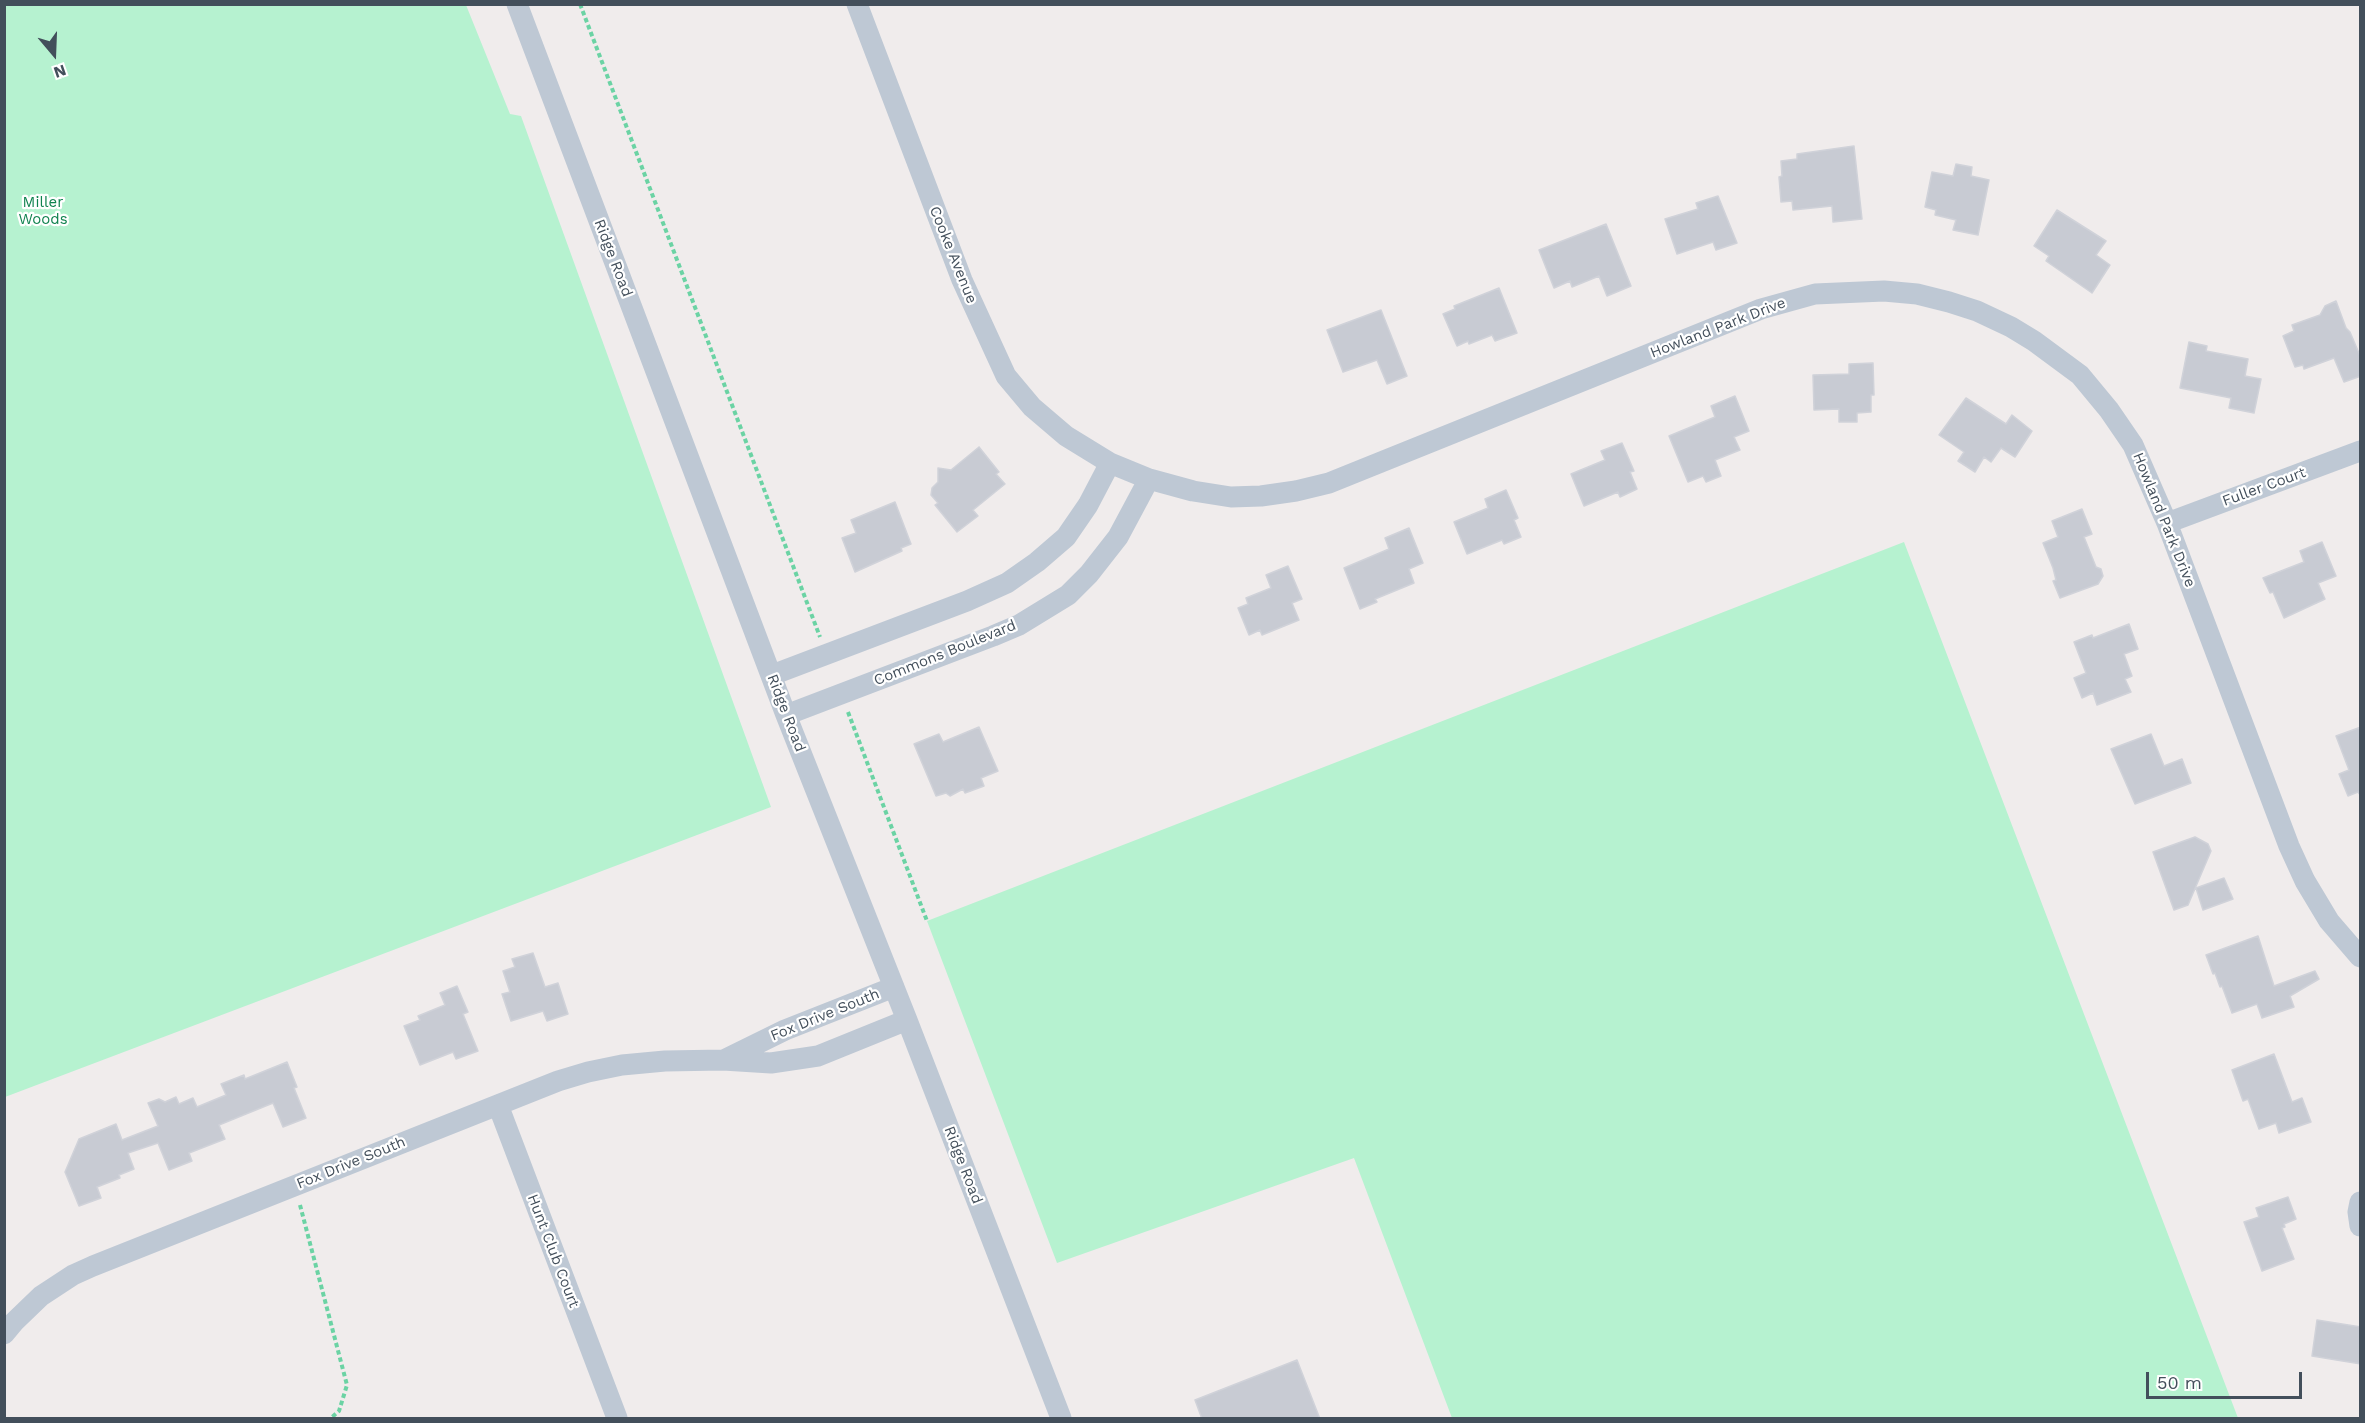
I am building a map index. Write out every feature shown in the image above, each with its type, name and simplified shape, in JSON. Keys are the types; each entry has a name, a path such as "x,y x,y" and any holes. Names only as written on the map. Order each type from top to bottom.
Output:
{"street":[{"name":"Ridge Road","path":"517,4 786,715 1061,1419"},
{"name":"Cooke Avenue","path":"857,4 962,280 1006,376 1032,407 1066,436 1110,463"},
{"name":"Howland Park Drive","path":"1110,463 1149,479 1193,491 1231,497 1296,491 1329,483 1360,471 1761,309 1815,294 1884,291 1917,294 1977,311 2011,327 2066,363 2080,375 2098,395 2133,445 2167,523 2289,846 2305,881 2329,921 2361,957"},
{"name":"Fuller Court","path":"2167,523 2361,451"},
{"path":"772,675 967,601 1006,583 1037,562 1066,537 1088,505 1110,463"},
{"name":"Commons Boulevard","path":"786,715 993,636 1018,625 1068,595 1089,574 1118,537 1149,479"},
{"name":"Fox Drive South","path":"723,1060 785,1030 894,987"},
{"name":"Fox Drive South","path":"4,1334 41,1296 73,1275 588,1071 665,1060 771,1063 818,1056 907,1020"},
{"name":"Hunt Club Court","path":"498,1105 616,1419"},
{"path":"2361,1202 2358,1212 2361,1226"},
{"path":"604,1419 608,1396"}],"path":[{"path":"580,4 827,655"},
{"path":"841,694 927,921"},
{"path":"292,1187 303,1213 347,1385 339,1411 331,1419"}],"green space":[{"name":"Miller Woods","path":"5,4 466,5 510,114 521,116 771,807 5,1097"},
{"path":"1904,542 2238,1418 1452,1418 1354,1158 1057,1263 927,921"}],"building":[{"path":"1854,146 1862,219 1833,222 1832,206 1793,210 1792,201 1781,202 1779,177 1782,176 1781,161 1797,159 1797,154"},
{"path":"1956,164 1972,167 1971,176 1989,180 1978,235 1953,230 1956,220 1935,215 1936,210 1925,207 1932,172 1953,176"},
{"path":"1718,196 1737,243 1716,250 1713,242 1677,254 1665,219 1698,209 1696,203"},
{"path":"2057,210 2106,241 2096,255 2110,265 2092,293 2046,261 2049,256 2034,246"},
{"path":"1606,224 1631,286 1607,296 1599,276 1572,287 1570,281 1554,288 1539,250"},
{"path":"1499,288 1517,333 1495,341 1492,335 1457,346 1443,314 1455,309 1454,306"},
{"path":"2336,301 2361,358 2361,376 2344,382 2334,358 2304,369 2303,365 2295,367 2283,336 2294,331 2292,325 2320,315 2325,306"},
{"path":"1381,310 1407,376 1387,384 1377,360 1343,372 1327,330"},
{"path":"2189,342 2207,346 2206,351 2248,359 2245,376 2261,379 2254,413 2229,408 2231,398 2180,388"},
{"path":"1873,363 1874,395 1871,395 1871,412 1857,413 1857,422 1839,422 1839,409 1814,410 1813,375 1849,374 1849,364"},
{"path":"1735,396 1749,431 1734,437 1740,450 1715,460 1721,476 1706,482 1703,476 1688,482 1669,436 1715,417 1711,406"},
{"path":"1966,398 2006,424 2012,415 2032,431 2015,457 2001,448 1991,462 1984,457 1975,472 1958,461 1964,452 1939,435"},
{"path":"1622,443 1634,471 1630,472 1637,489 1620,497 1618,492 1584,506 1571,474 1605,460 1601,451"},
{"path":"979,447 999,472 996,474 1005,484 973,510 978,516 957,532 935,505 938,503 931,495 932,488 938,482 938,468 951,470"},
{"path":"1506,490 1518,518 1514,520 1521,537 1504,544 1502,540 1467,554 1454,522 1488,508 1485,499"},
{"path":"895,502 911,544 901,548 902,551 855,572 842,538 856,533 851,520"},
{"path":"2082,509 2092,534 2084,537 2096,567 2101,569 2103,576 2098,584 2060,598 2053,581 2056,580 2053,568 2043,543 2058,537 2052,521"},
{"path":"1409,528 1423,563 1409,569 1414,583 1375,599 1377,602 1360,609 1344,568 1389,549 1385,538"},
{"path":"2322,542 2336,576 2318,583 2325,599 2284,618 2273,592 2270,593 2263,578 2304,562 2300,551"},
{"path":"1288,566 1302,599 1292,603 1299,620 1262,635 1260,630 1249,635 1238,608 1248,604 1246,598 1271,588 1266,575"},
{"path":"2129,624 2138,649 2124,654 2132,676 2125,679 2131,692 2097,705 2093,693 2082,698 2074,678 2086,673 2074,642 2092,635 2093,638"},
{"path":"979,727 998,771 981,778 984,786 965,793 963,789 950,796 946,793 936,796 914,744 939,734 943,742"},
{"path":"2361,727 2361,796 2358,792 2348,796 2339,774 2349,770 2336,736"},
{"path":"2151,734 2164,766 2182,759 2191,783 2135,804 2111,749"},
{"path":"2195,837 2208,844 2211,851 2188,905 2174,910 2153,852"},
{"path":"2224,878 2233,899 2203,910 2196,888"},
{"path":"2258,936 2274,986 2315,971 2319,979 2290,996 2294,1007 2262,1018 2257,1004 2232,1013 2222,986 2220,987 2215,973 2213,974 2206,955"},
{"path":"533,953 545,987 558,983 568,1014 547,1021 543,1011 511,1021 502,994 510,992 503,971 515,967 512,959"},
{"path":"457,986 468,1012 463,1014 478,1051 456,1059 453,1052 420,1065 404,1026 420,1020 418,1016 445,1005 440,993"},
{"path":"2274,1054 2292,1102 2302,1098 2311,1122 2279,1133 2276,1123 2259,1129 2248,1099 2243,1101 2232,1070"},
{"path":"287,1062 306,1118 283,1127 273,1103 219,1125 225,1139 189,1153 192,1161 169,1170 158,1143 128,1153 134,1169 119,1175 120,1178 97,1187 101,1198 79,1206 65,1172 79,1139 116,1124 122,1140 158,1126 148,1103 159,1099 165,1102 176,1097 179,1104 193,1098 197,1107 226,1095 221,1084 244,1075 245,1079"},
{"path":"2288,1197 2296,1219 2284,1224 2285,1227 2282,1228 2294,1259 2262,1271 2244,1222 2259,1217 2256,1208"},
{"path":"2317,1320 2361,1327 2361,1364 2312,1356"},
{"path":"1297,1360 1320,1419 1202,1419 1195,1400"}]}
